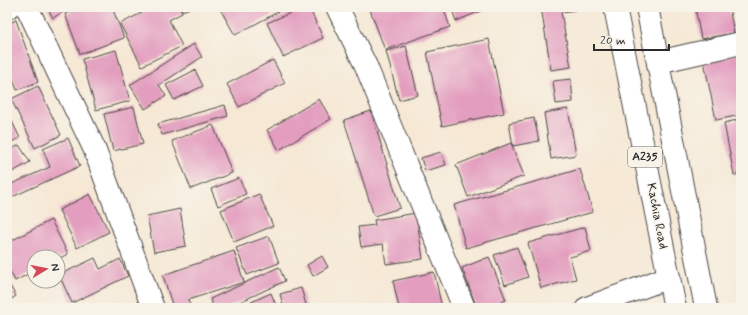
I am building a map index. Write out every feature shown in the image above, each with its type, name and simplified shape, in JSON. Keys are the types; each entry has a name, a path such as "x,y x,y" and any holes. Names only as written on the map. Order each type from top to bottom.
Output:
{"main road":[{"path":"27,7 94,148 153,308"},
{"path":"337,7 366,66 464,308"},
{"name":"Kachia Road","path":"616,7 675,308"},
{"name":"A235","path":"648,7 706,308"},
{"path":"658,62 741,43"},
{"path":"587,308 669,277"}],"building":[{"path":"47,7 70,7 53,18"},
{"path":"84,7 112,7 124,38 80,54 65,14"},
{"path":"153,7 179,7 182,13 169,20 182,46 142,66 120,24"},
{"path":"181,7 193,7 182,11"},
{"path":"219,7 287,7 235,35"},
{"path":"304,7 309,7 323,38 283,57 267,23"},
{"path":"369,7 443,7 450,27 385,50"},
{"path":"451,7 491,7 456,21"},
{"path":"541,7 575,7 576,10 561,12 571,67 551,70"},
{"path":"695,7 729,7 734,33 701,39"},
{"path":"16,20 38,82 17,90 7,63 7,24"},
{"path":"489,39 504,113 442,126 427,52"},
{"path":"194,44 202,57 159,85 166,96 145,109 130,85"},
{"path":"406,46 418,95 399,100 386,51"},
{"path":"116,50 130,101 96,110 82,59"},
{"path":"740,53 741,115 716,120 704,61"},
{"path":"273,60 285,83 239,107 227,84"},
{"path":"195,70 203,86 174,100 166,85"},
{"path":"571,79 573,102 556,104 553,81"},
{"path":"38,86 61,135 35,148 11,99"},
{"path":"319,99 331,119 279,150 267,130"},
{"path":"225,105 228,116 162,135 158,124"},
{"path":"134,107 143,144 113,151 104,114"},
{"path":"568,109 576,155 551,159 544,113"},
{"path":"7,111 20,138 7,144"},
{"path":"371,111 400,208 374,216 344,120"},
{"path":"534,118 539,141 513,146 509,123"},
{"path":"741,119 741,174 734,175 724,123"},
{"path":"213,125 232,173 191,189 172,141"},
{"path":"68,138 80,166 12,197 7,186 50,167 43,149"},
{"path":"511,143 524,176 468,197 456,165"},
{"path":"19,145 30,162 7,175 7,152"},
{"path":"441,152 446,165 425,171 421,158"},
{"path":"580,169 593,212 466,248 454,205"},
{"path":"239,178 246,194 218,206 211,189"},
{"path":"90,194 109,232 77,248 59,210"},
{"path":"259,194 273,226 234,242 221,210"},
{"path":"180,209 186,246 154,252 147,216"},
{"path":"416,213 423,259 386,264 383,244 361,247 358,227 375,225 374,220"},
{"path":"51,220 66,249 26,249 26,275 15,281 7,265 7,243"},
{"path":"585,227 591,251 570,257 576,279 541,288 528,243"},
{"path":"269,236 279,263 247,275 236,248"},
{"path":"517,247 528,277 505,285 494,255"},
{"path":"234,251 244,282 188,300 191,308 173,308 163,275"},
{"path":"322,256 328,267 313,276 307,265"},
{"path":"489,257 506,300 486,308 477,308 462,268"},
{"path":"95,258 100,269 120,259 128,276 72,303 66,289 66,272"},
{"path":"279,267 285,281 227,308 214,308 210,299"},
{"path":"434,272 442,308 399,308 393,281"},
{"path":"7,281 16,296 7,302"},
{"path":"301,288 307,308 284,308 280,294"},
{"path":"271,293 277,308 238,308"}]}
